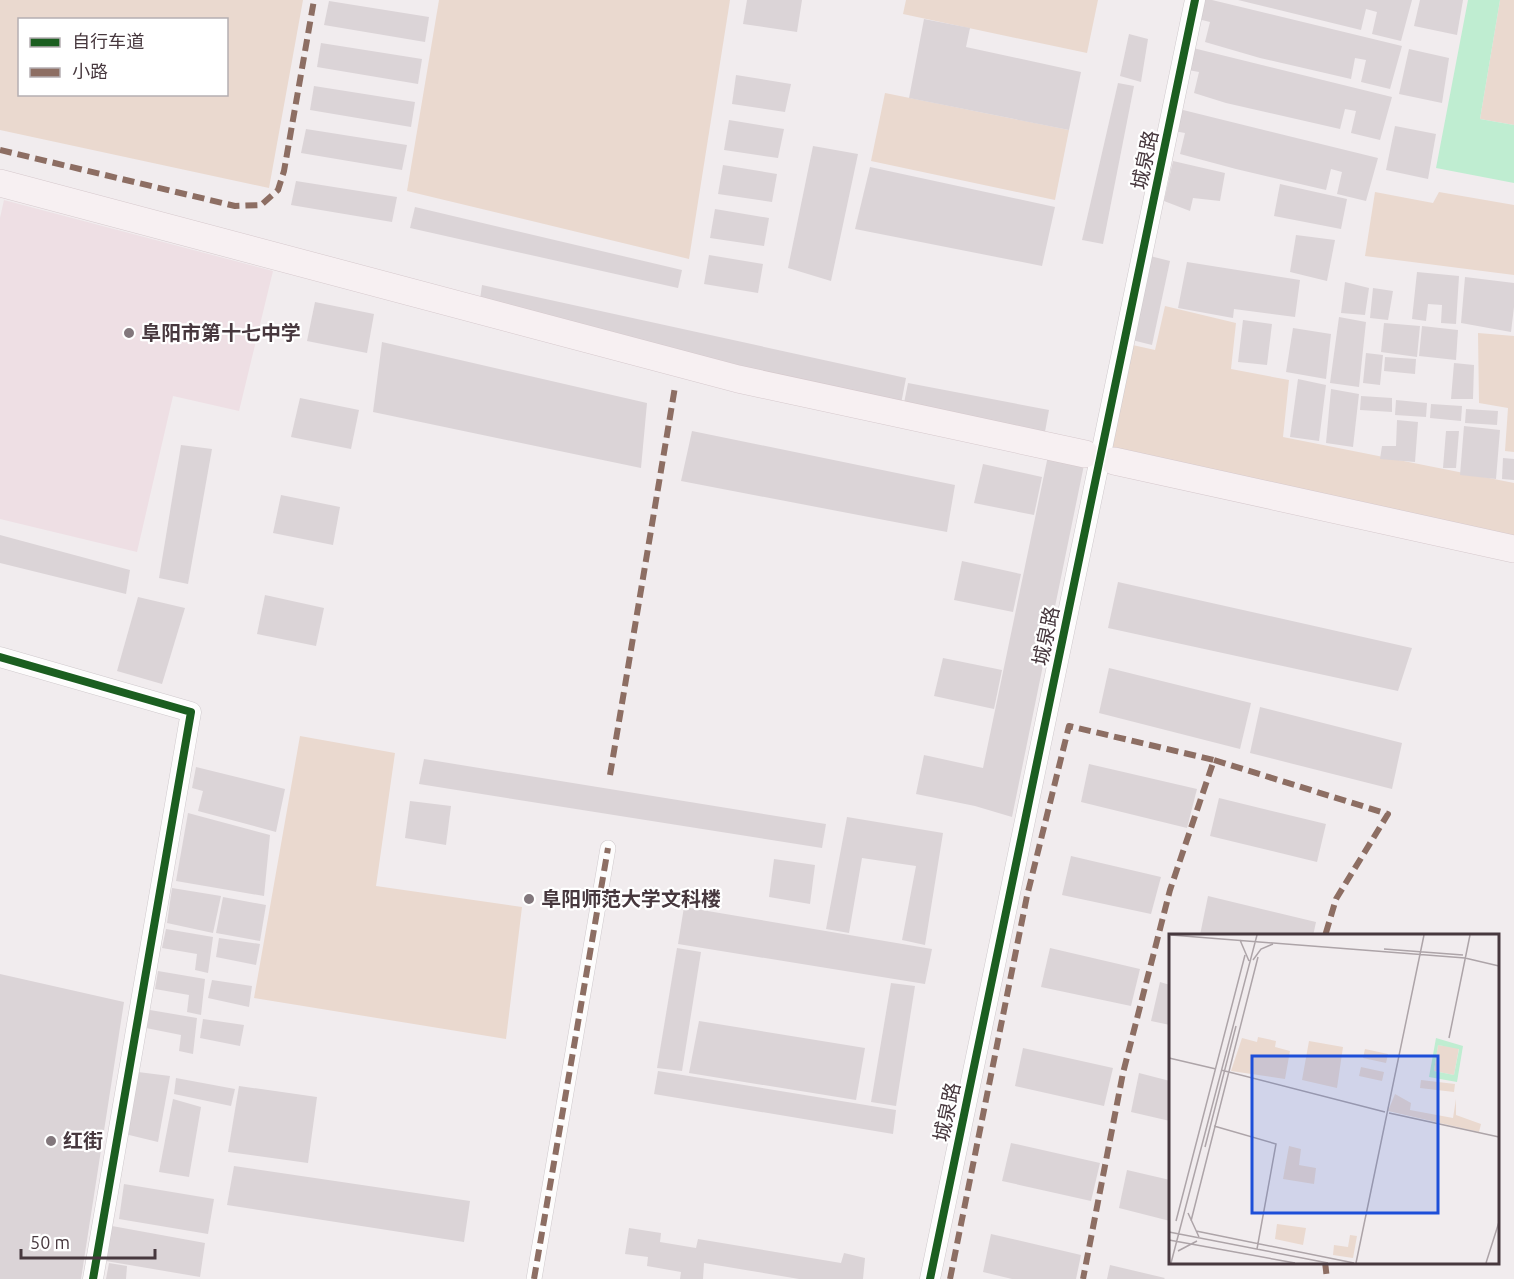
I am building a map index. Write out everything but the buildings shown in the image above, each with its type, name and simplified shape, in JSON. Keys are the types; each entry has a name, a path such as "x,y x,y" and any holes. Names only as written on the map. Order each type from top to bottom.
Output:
{"main road":[{"path":"0,183 738,379 1085,454"},
{"path":"1114,460 1514,549"}],"street":[{"name":"城泉路","path":"930,1279 1195,0"},
{"path":"0,657 191,712 93,1279"},
{"path":"534,1279 608,848"}],"shaded area":[{"path":"0,0 303,0 269,188 0,130"},
{"path":"439,0 730,0 689,259 407,191"},
{"path":"906,0 1098,0 1087,53 903,14"},
{"path":"1468,0 1500,0 1480,119 1514,125 1514,183 1436,168"},
{"path":"1500,0 1514,0 1514,125 1480,119"},
{"path":"885,93 1069,130 1055,200 871,161"},
{"path":"1375,192 1433,203 1439,192 1514,205 1514,275 1365,256"},
{"name":"阜阳市第十七中学","path":"4,200 273,271 239,411 173,396 137,552 0,519 0,218"},
{"path":"1165,306 1236,323 1231,369 1289,380 1283,437 1514,483 1514,540 1109,450 1128,344 1155,350"},
{"path":"1478,333 1514,336 1514,452 1505,451 1508,408 1479,403"},
{"path":"300,736 395,753 376,886 522,907 506,1039 254,998"}],"marked path":[{"path":"0,150 235,206 261,205 278,190 284,171 314,0"},
{"path":"610,775 675,387"},
{"path":"950,1279 1027,896 1069,726 1214,760 1170,890 1123,1073 1083,1279"},
{"path":"1214,760 1388,814 1336,899 1326,934"},
{"path":"534,1279 608,848"},
{"path":"1325,1264 1327,1279"}],"cycle path":[{"path":"930,1279 1195,0"},
{"path":"0,657 191,712 93,1279"}],"place":[{"name":"阜阳市第十七中学","path":"129,333"},
{"name":"阜阳师范大学文科楼","path":"529,899"},
{"name":"红街","path":"51,1141"}]}
